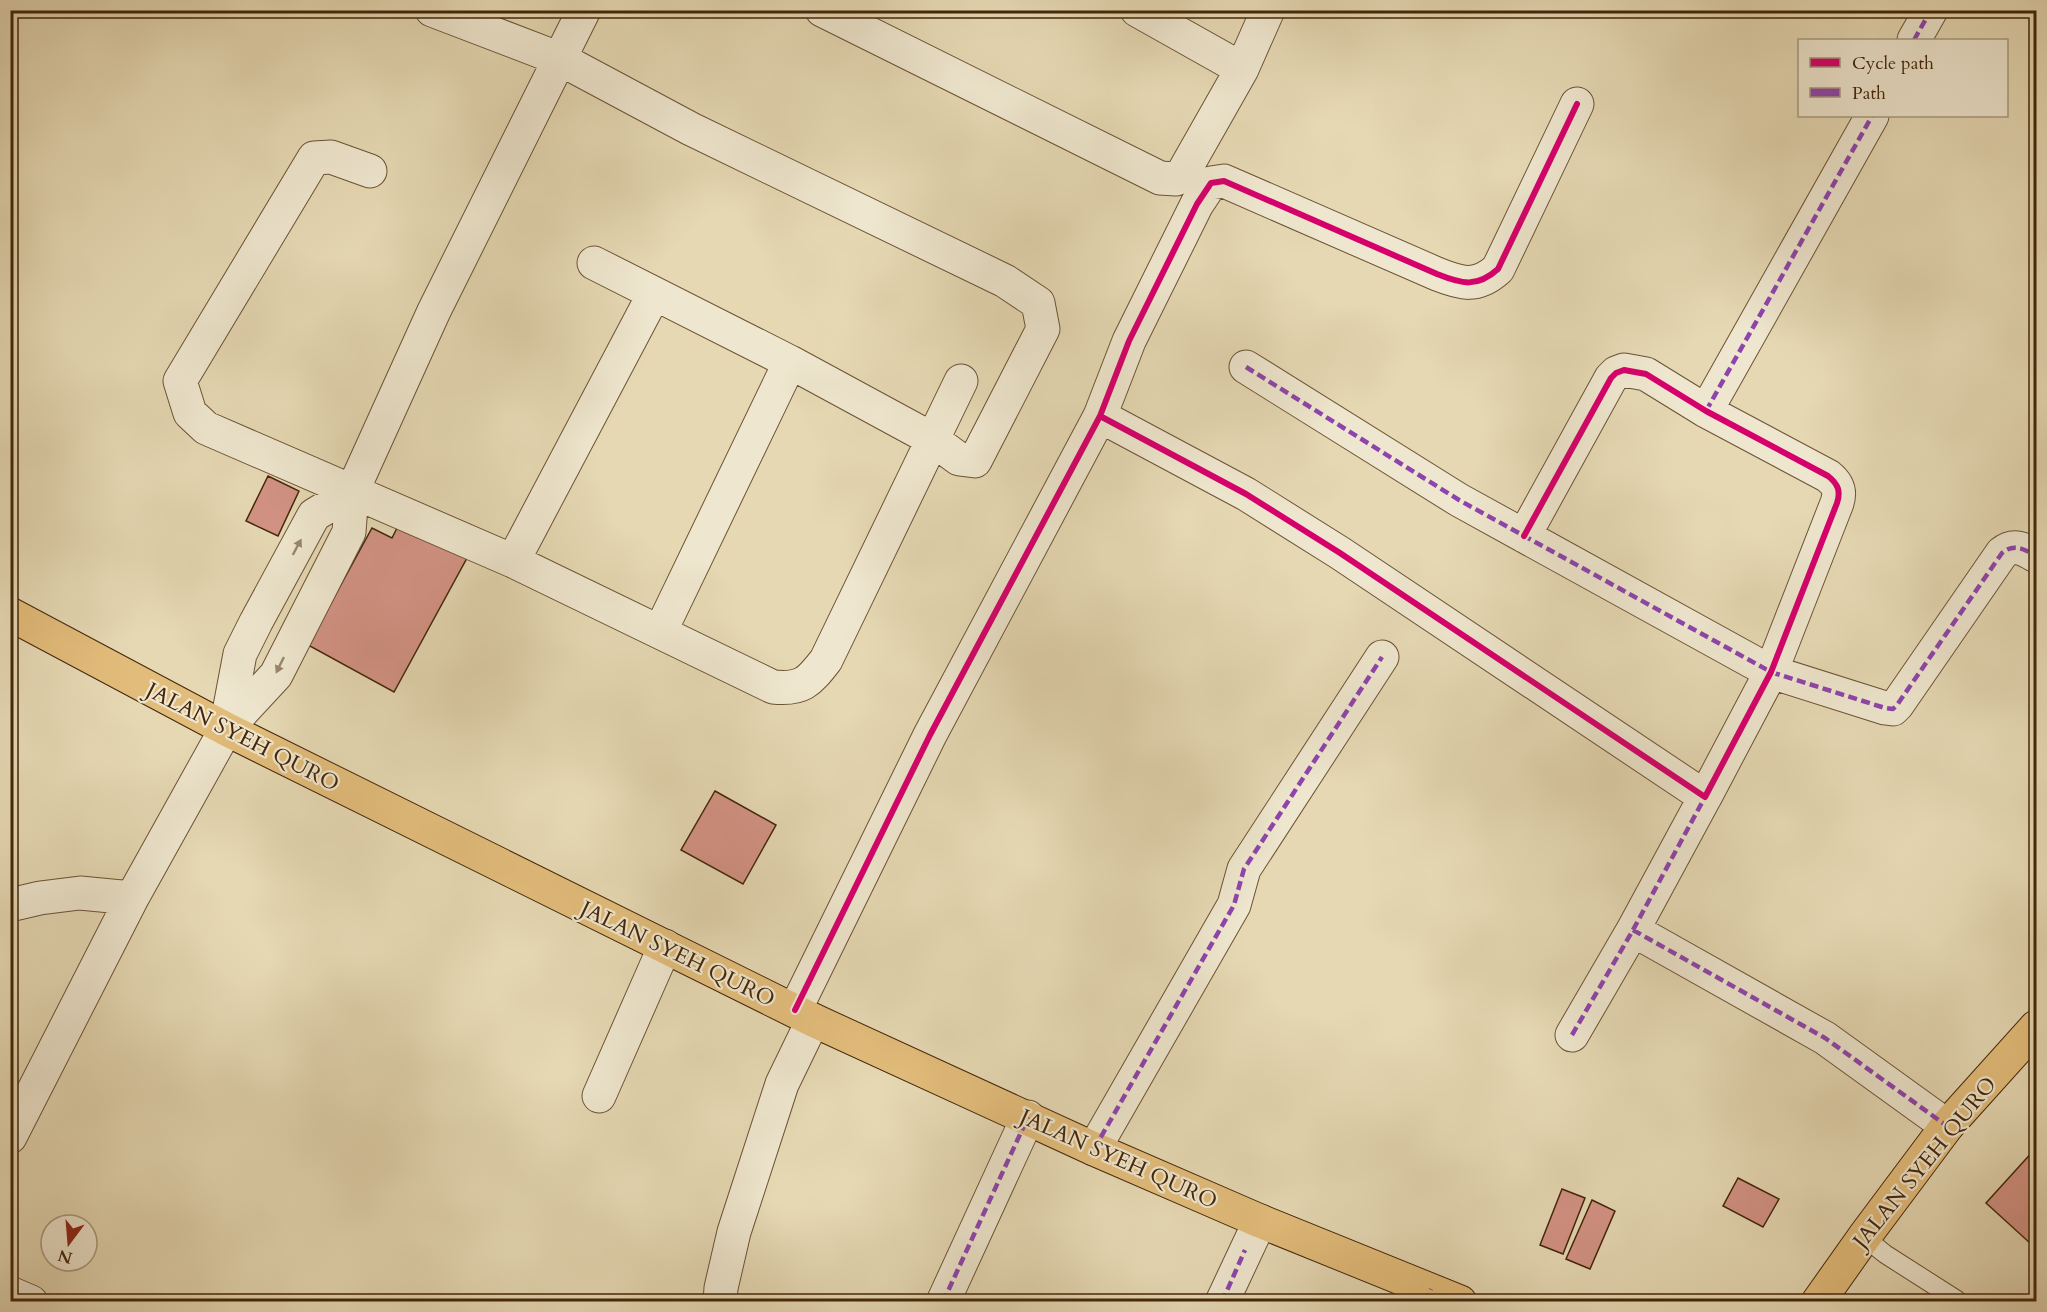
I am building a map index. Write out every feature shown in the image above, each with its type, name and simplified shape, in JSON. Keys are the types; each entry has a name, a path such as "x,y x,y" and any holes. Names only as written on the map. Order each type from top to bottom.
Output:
{"main road":[{"name":"JALAN SYEH QURO","path":"10,614 226,729 804,1015 1094,1149 1439,1297"},
{"name":"JALAN SYEH QURO","path":"1818,1302 1947,1126 2037,1027"}],"street":[{"path":"432,10 560,59 691,129 1005,281 1038,303 1043,329 975,461 959,459 932,439 790,362 594,263"},
{"path":"10,1137 132,898 226,729 276,675 349,532 352,492 434,311 584,10"},
{"path":"822,10 1167,180 1176,179 1183,173 1242,69 1268,10"},
{"path":"1137,10 1242,69"},
{"path":"1915,39 1931,10"},
{"path":"720,1302 734,1232 804,1015 930,735 1100,416 1129,341 1197,204 1211,183 1224,181 1437,274 1459,283 1472,283 1488,279 1498,269 1577,105"},
{"path":"1706,411 1871,117"},
{"path":"370,171 331,157 314,158 180,381 190,412 206,428 513,561 773,687 791,689 812,678 826,660 961,381"},
{"path":"513,561 654,294"},
{"path":"660,632 790,362"},
{"path":"1246,366 1459,500 1771,672 1869,704 1893,709 2002,553 2008,548 2016,547 2037,556"},
{"path":"1524,536 1616,372 1631,370 1646,374 1706,411 1828,476 1836,483 1839,490 1837,503 1771,672 1633,930 1572,1035"},
{"path":"1100,416 1265,506 1705,797"},
{"path":"1094,1149 1234,905 1244,869 1382,657"},
{"path":"10,905 39,898 80,893 132,898"},
{"path":"1633,930 1825,1038 1947,1126"},
{"path":"599,1096 665,946"},
{"path":"944,1302 1028,1117"},
{"path":"1222,1302 1260,1221"},
{"path":"10,1293 31,1302"}],"lane":[{"path":"1864,1237 1885,1254 1957,1299"}],"building":[{"path":"268,476 299,491 278,536 246,521"},
{"path":"400,522 467,558 394,692 308,645 372,528 392,538"},
{"path":"715,791 776,825 743,884 681,850"},
{"path":"2036,1148 2036,1237 2031,1244 1986,1203"},
{"path":"1738,1178 1779,1199 1763,1227 1723,1206"},
{"path":"1562,1189 1585,1198 1563,1254 1540,1245"},
{"path":"1592,1200 1615,1211 1590,1269 1566,1259"}],"marked path":[{"path":"1915,39 1931,10"},
{"path":"1706,411 1871,117"},
{"path":"1246,367 1459,500 1771,672 1885,708 1893,709 1897,705 2002,553 2015,548 2023,549 2036,556"},
{"path":"1094,1149 1234,905 1244,869 1382,657"},
{"path":"1572,1035 1633,930 1705,797"},
{"path":"1633,930 1825,1038 1947,1126"},
{"path":"943,1302 1028,1117"},
{"path":"1222,1302 1245,1250"},
{"path":"1425,1302 1431,1289"}],"cycle path":[{"path":"795,1010 930,735 1100,416 1129,341 1197,204 1211,183 1224,181 1446,277 1462,282 1476,282 1498,269 1577,104"},
{"path":"1100,416 1246,494 1340,553 1705,797 1771,672 1837,503 1839,491 1828,476 1706,411 1646,374 1624,370 1611,378 1524,536"}]}
